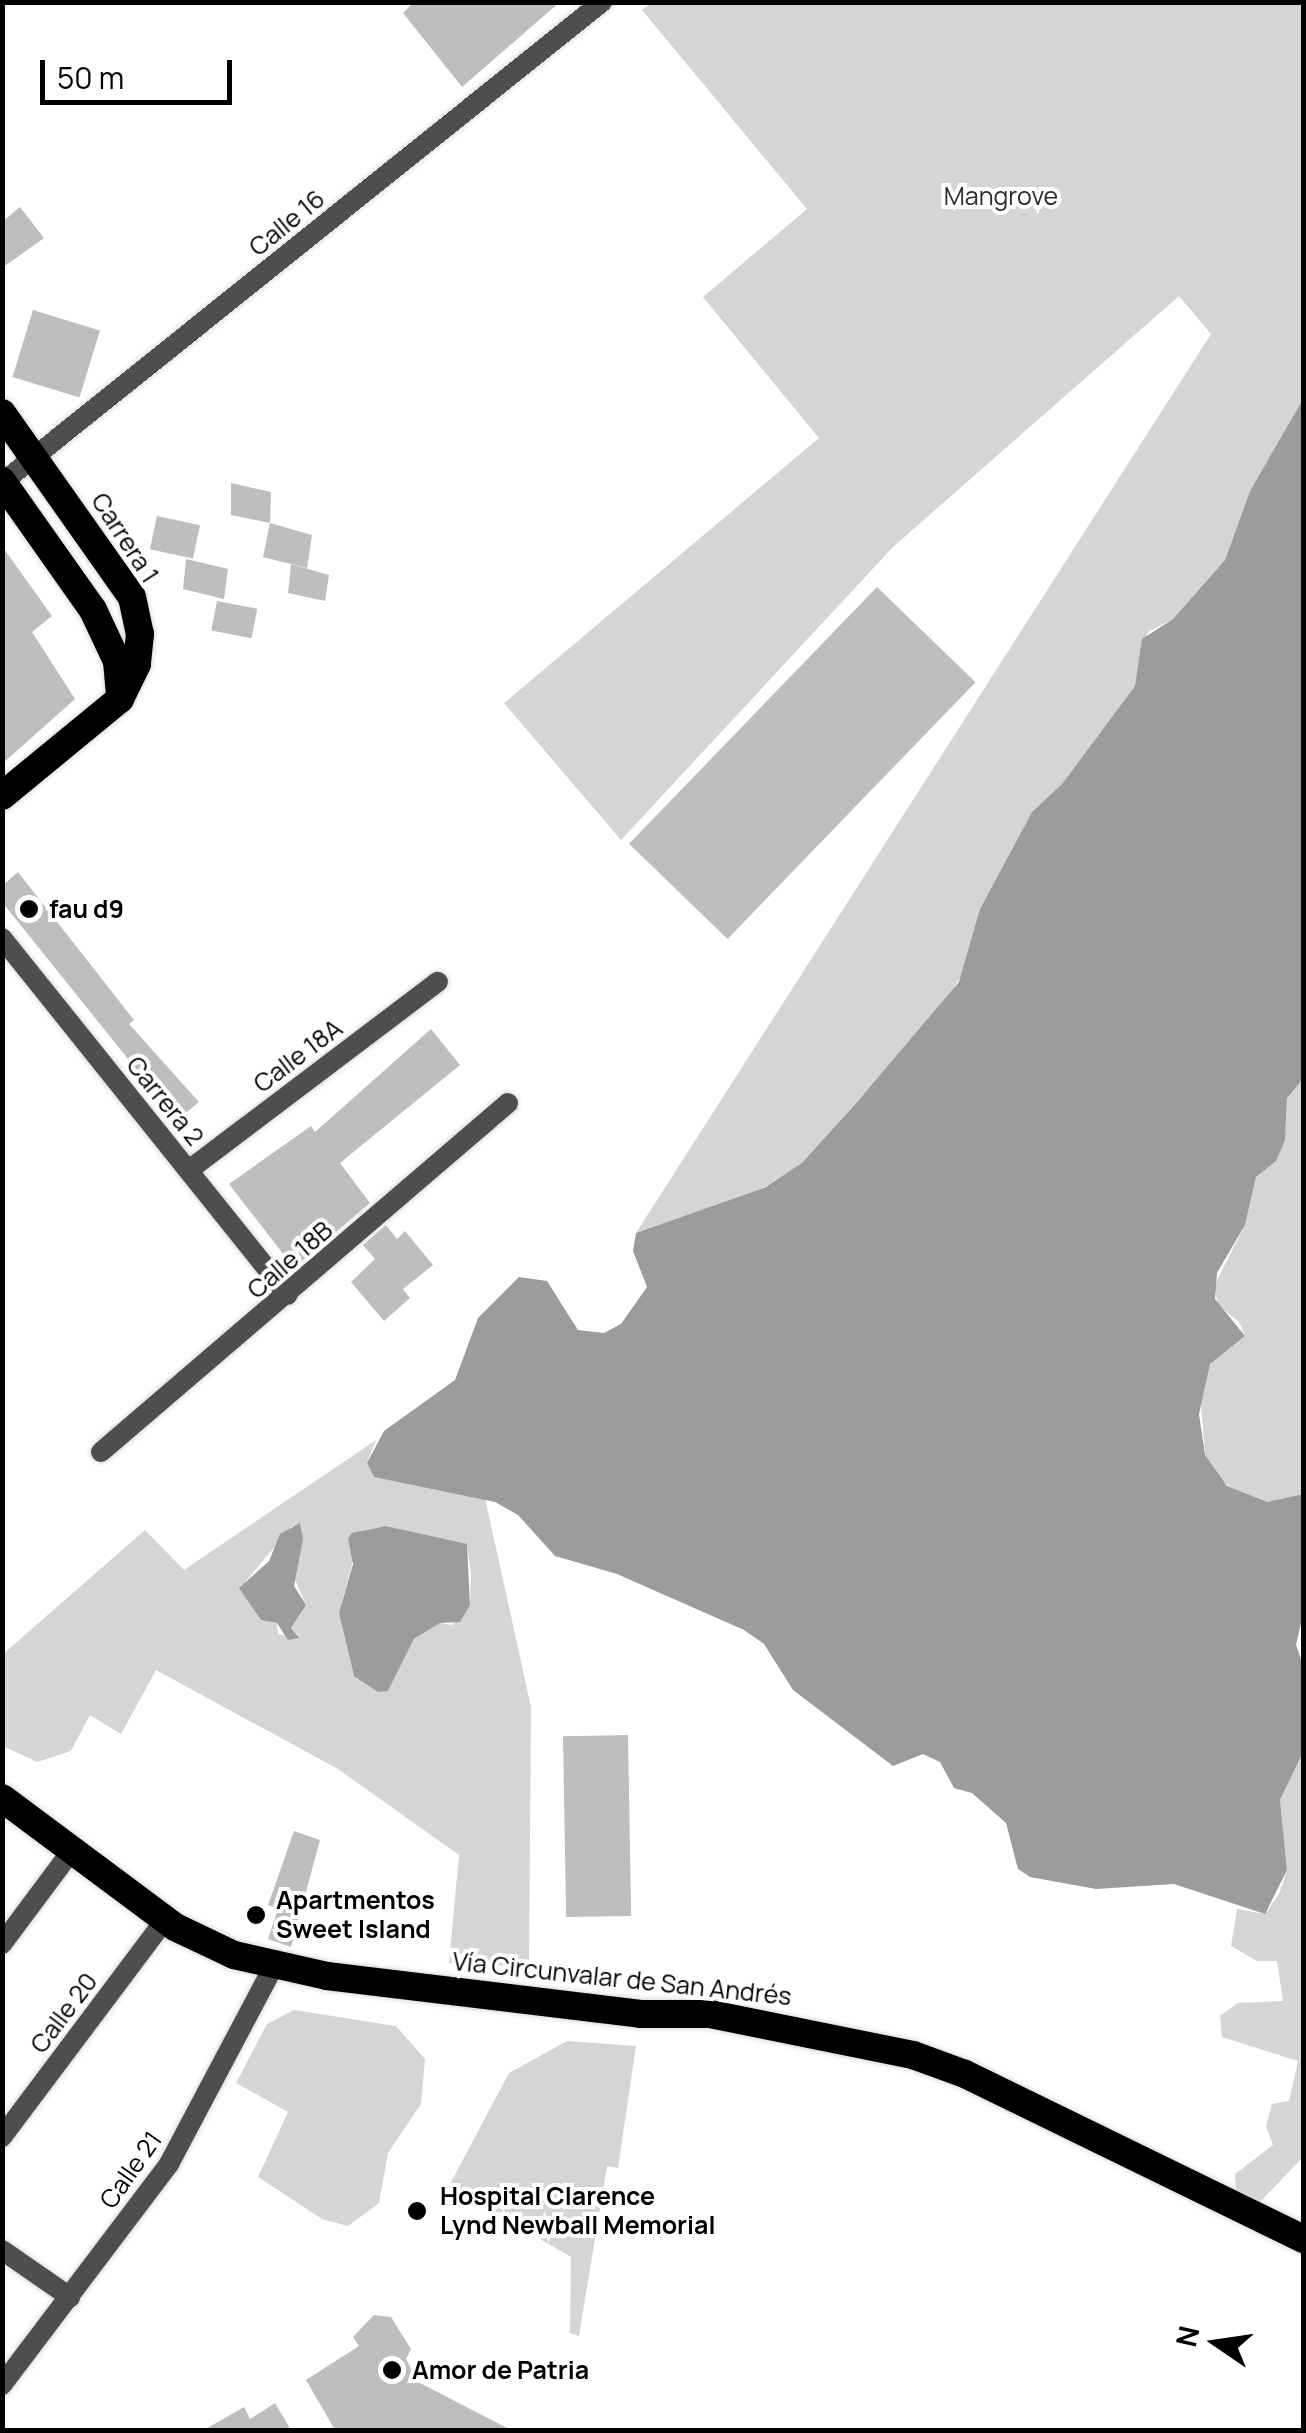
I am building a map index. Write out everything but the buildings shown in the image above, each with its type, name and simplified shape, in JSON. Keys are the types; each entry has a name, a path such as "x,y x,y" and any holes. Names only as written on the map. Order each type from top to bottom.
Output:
{"highway":[{"name":"Carrera 1","path":"2,412 132,597 140,634 138,664 120,699"},
{"path":"2,796 120,699 117,660 93,610 3,482"},
{"name":"Vía Circunvalar de San Andrés","path":"2,1798 165,1920 274,1966 641,2014 710,2014 913,2055 965,2074 1304,2238"}],"street":[{"name":"Calle 16","path":"3,482 602,2"},
{"name":"Carrera 2","path":"2,938 288,1295"},
{"name":"Calle 18A","path":"189,1170 438,982"},
{"name":"Calle 18B","path":"101,1452 508,1104"},
{"path":"2,1944 72,1850"},
{"name":"Calle 20","path":"2,2137 165,1920"},
{"name":"Calle 21","path":"2,2385 168,2164 274,1966"},
{"path":"4,2253 70,2297"}],"green space":[{"name":"Mangrove","path":"653,2 1303,3 1303,399 1250,491 1225,560 1173,619 1148,632 1135,686 1062,784 1032,812 980,909 966,969 946,1000 802,1164 748,1197 636,1233 1211,334 1179,296 893,547 621,840 504,703 819,438 703,297 807,209 642,10"},
{"path":"1303,1079 1303,1494 1267,1502 1238,1494 1216,1475 1205,1455 1200,1392 1210,1364 1245,1336 1239,1322 1218,1305 1214,1286 1245,1225 1256,1177 1276,1161 1285,1141 1287,1098"},
{"path":"376,1440 367,1463 374,1477 485,1498 531,1707 529,1967 449,1963 459,1855 338,1769 156,1670 121,1734 90,1715 71,1751 37,1762 3,1746 3,1654 145,1530 184,1570","holes":["292,1526 303,1539 293,1575 306,1605 291,1628 298,1637 278,1634 277,1623 261,1620 246,1581","386,1526 467,1545 471,1574 470,1604 452,1625 440,1623 414,1639 388,1691 354,1676 339,1613 361,1531"]},
{"path":"1303,1753 1303,2157 1256,2206 1236,2190 1235,2174 1273,2145 1266,2126 1272,2104 1289,2101 1298,2061 1222,2037 1220,2016 1238,2003 1283,2001 1277,1961 1257,1961 1231,1946 1237,1909 1265,1914 1279,1894 1287,1870 1280,1801"},
{"path":"294,2010 396,2026 425,2059 421,2104 388,2153 379,2203 348,2226 322,2219 258,2177 288,2112 236,2083 267,2024"},
{"path":"567,2041 636,2046 618,2168 607,2166 579,2336 570,2333 571,2257 449,2186 509,2073"}],"shaded area":[{"path":"1303,399 1303,1079 1287,1098 1285,1141 1276,1161 1256,1177 1245,1225 1217,1273 1215,1299 1245,1336 1210,1364 1199,1414 1205,1455 1227,1486 1267,1502 1303,1494 1304,1610 1296,1645 1303,1665 1303,1753 1280,1800 1287,1870 1265,1914 1174,1884 1096,1889 1030,1877 1018,1869 1006,1823 972,1793 954,1788 940,1762 923,1754 893,1766 793,1690 764,1644 744,1630 617,1574 555,1556 518,1515 495,1502 374,1477 367,1463 384,1431 455,1380 478,1318 519,1277 547,1281 578,1330 604,1333 621,1324 647,1287 633,1251 636,1233 764,1188 802,1163 857,1102 959,982 980,909 1032,812 1062,784 1135,686 1142,639 1173,619 1225,560 1250,491"},
{"path":"300,1523 303,1539 294,1586 306,1605 291,1628 299,1638 288,1640 277,1623 261,1620 239,1588 269,1561 280,1534"},
{"path":"386,1526 467,1544 470,1605 460,1622 440,1623 414,1639 388,1691 378,1692 354,1676 339,1613 353,1564 348,1539 352,1533"}],"place":[{"name":"fau d9","path":"29,909"},
{"name":"Apartmentos Sweet Island","path":"256,1915"},
{"name":"Hospital Clarence Lynd Newball Memorial","path":"417,2211"},
{"name":"Amor de Patria","path":"392,2370"}]}
